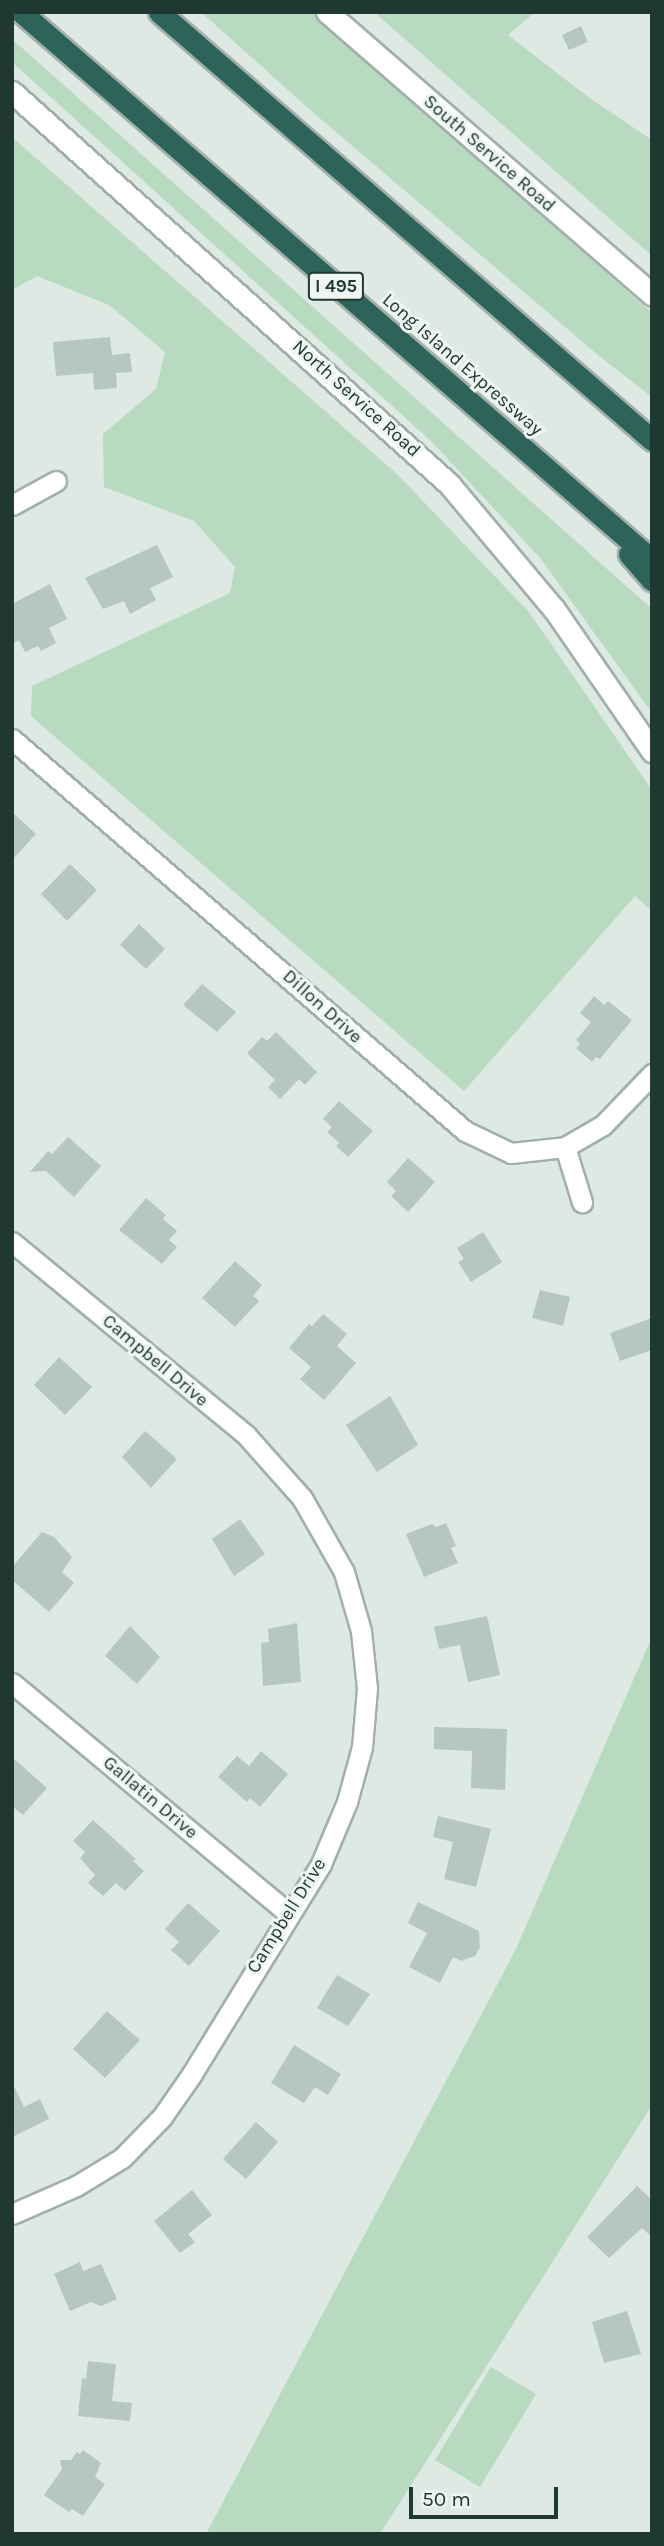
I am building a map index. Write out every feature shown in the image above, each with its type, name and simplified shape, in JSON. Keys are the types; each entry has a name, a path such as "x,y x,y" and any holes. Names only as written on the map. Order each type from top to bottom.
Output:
{"highway":[{"name":"Long Island Expressway","path":"21,12 652,560"},
{"path":"159,12 652,440"},
{"path":"564,483 652,580"}],"main road":[{"name":"South Service Road","path":"327,12 652,295"},
{"name":"North Service Road","path":"12,92 449,484 554,610 652,751"}],"street":[{"path":"12,505 55,481"},
{"name":"Dillon Drive","path":"12,739 465,1131 511,1153 565,1147 603,1125 647,1079"},
{"path":"565,1147 582,1202"},
{"name":"Campbell Drive","path":"12,1242 246,1436 302,1498 344,1572 361,1630 368,1688 362,1747 347,1802 321,1864 288,1913 192,2074 162,2116 121,2158 76,2186 12,2214"},
{"name":"Gallatin Drive","path":"12,1683 288,1913"}],"green space":[{"path":"201,12 312,12 652,313 652,397 598,355 309,109"},
{"path":"374,12 535,12 508,35 588,97 652,140 652,256"},
{"path":"12,39 652,609 652,713 541,559 431,441 12,62"},
{"path":"12,137 397,474 529,612 652,790 652,911 635,896 464,1091 31,716 32,686 230,593 235,567 194,521 104,487 103,434 156,389 165,352 109,305 37,276 12,290"},
{"path":"652,1637 652,2105 380,2534 206,2534 516,1949"},
{"path":"491,2367 536,2394 480,2487 435,2460"}],"building":[{"path":"581,26 588,42 569,50 562,35"},
{"path":"110,337 112,355 130,353 132,372 116,373 117,388 94,390 93,373 56,376 53,342"},
{"path":"157,545 173,577 150,588 156,600 130,614 124,601 103,609 85,578"},
{"path":"50,584 67,619 49,628 56,643 41,651 38,646 25,652 19,640 12,644 12,604"},
{"path":"12,812 36,834 12,860"},
{"path":"70,864 97,890 67,921 41,894"},
{"path":"139,924 165,949 146,969 120,945"},
{"path":"202,984 236,1012 217,1032 183,1005"},
{"path":"594,996 604,1005 608,1001 632,1020 600,1059 596,1057 592,1062 576,1048 580,1044 576,1040 591,1022 580,1013"},
{"path":"276,1032 317,1072 305,1085 299,1079 280,1099 268,1087 275,1080 247,1053 262,1037 267,1041"},
{"path":"339,1101 373,1131 348,1157 336,1146 339,1143 327,1132 332,1127 323,1119"},
{"path":"68,1137 101,1166 74,1197 46,1171 30,1172 48,1151 52,1154"},
{"path":"408,1158 435,1182 408,1212 391,1196 396,1191 387,1182"},
{"path":"146,1198 166,1215 163,1219 177,1231 169,1240 177,1247 162,1264 119,1230"},
{"path":"483,1232 502,1262 471,1282 458,1262 464,1259 457,1248"},
{"path":"235,1261 262,1285 253,1296 259,1301 235,1327 202,1298"},
{"path":"540,1290 570,1297 563,1326 532,1318"},
{"path":"323,1314 347,1334 337,1346 356,1363 324,1400 300,1379 311,1367 289,1348 309,1324 312,1326"},
{"path":"652,1318 652,1350 620,1361 610,1333"},
{"path":"59,1357 92,1387 65,1415 34,1385"},
{"path":"390,1396 418,1445 377,1472 346,1425"},
{"path":"145,1431 177,1459 151,1488 122,1457"},
{"path":"240,1519 265,1554 234,1576 212,1539"},
{"path":"446,1523 456,1546 451,1548 458,1563 424,1577 406,1534 432,1524 436,1527"},
{"path":"42,1532 54,1537 72,1557 62,1572 74,1583 49,1612 12,1580 12,1567"},
{"path":"487,1616 500,1675 468,1682 460,1645 439,1649 434,1627"},
{"path":"297,1623 301,1682 263,1686 261,1643 269,1642 268,1629"},
{"path":"130,1626 160,1657 137,1684 105,1656"},
{"path":"434,1727 507,1729 505,1790 471,1788 472,1751 434,1749"},
{"path":"261,1751 288,1774 260,1807 250,1798 247,1802 218,1777 237,1756 249,1766"},
{"path":"12,1757 47,1788 23,1815 12,1806"},
{"path":"438,1816 491,1829 476,1887 444,1879 453,1842 433,1837"},
{"path":"93,1820 136,1859 133,1861 144,1871 125,1891 116,1883 103,1896 88,1883 95,1875 80,1858 85,1852 73,1841"},
{"path":"418,1902 479,1931 480,1947 475,1956 461,1961 453,1957 440,1983 409,1967 427,1933 408,1923"},
{"path":"188,1903 220,1931 189,1966 171,1950 179,1942 165,1929"},
{"path":"337,1975 370,1994 348,2026 317,2008"},
{"path":"107,2011 140,2040 105,2078 73,2049"},
{"path":"294,2045 341,2074 328,2095 315,2087 304,2103 271,2083"},
{"path":"12,2082 24,2107 40,2099 49,2119 12,2137"},
{"path":"256,2122 278,2142 246,2179 223,2159"},
{"path":"637,2186 652,2200 652,2237 642,2228 609,2258 587,2237"},
{"path":"192,2190 212,2215 188,2234 195,2242 180,2253 154,2221"},
{"path":"80,2262 83,2271 101,2264 117,2299 101,2306 91,2302 70,2311 54,2274"},
{"path":"627,2311 641,2354 604,2363 592,2322"},
{"path":"88,2361 116,2364 112,2401 132,2403 130,2421 78,2416 82,2378 86,2379"},
{"path":"83,2450 101,2463 95,2477 105,2484 83,2516 72,2509 69,2512 44,2495 62,2469 60,2460 71,2460 77,2452 80,2454"}]}
